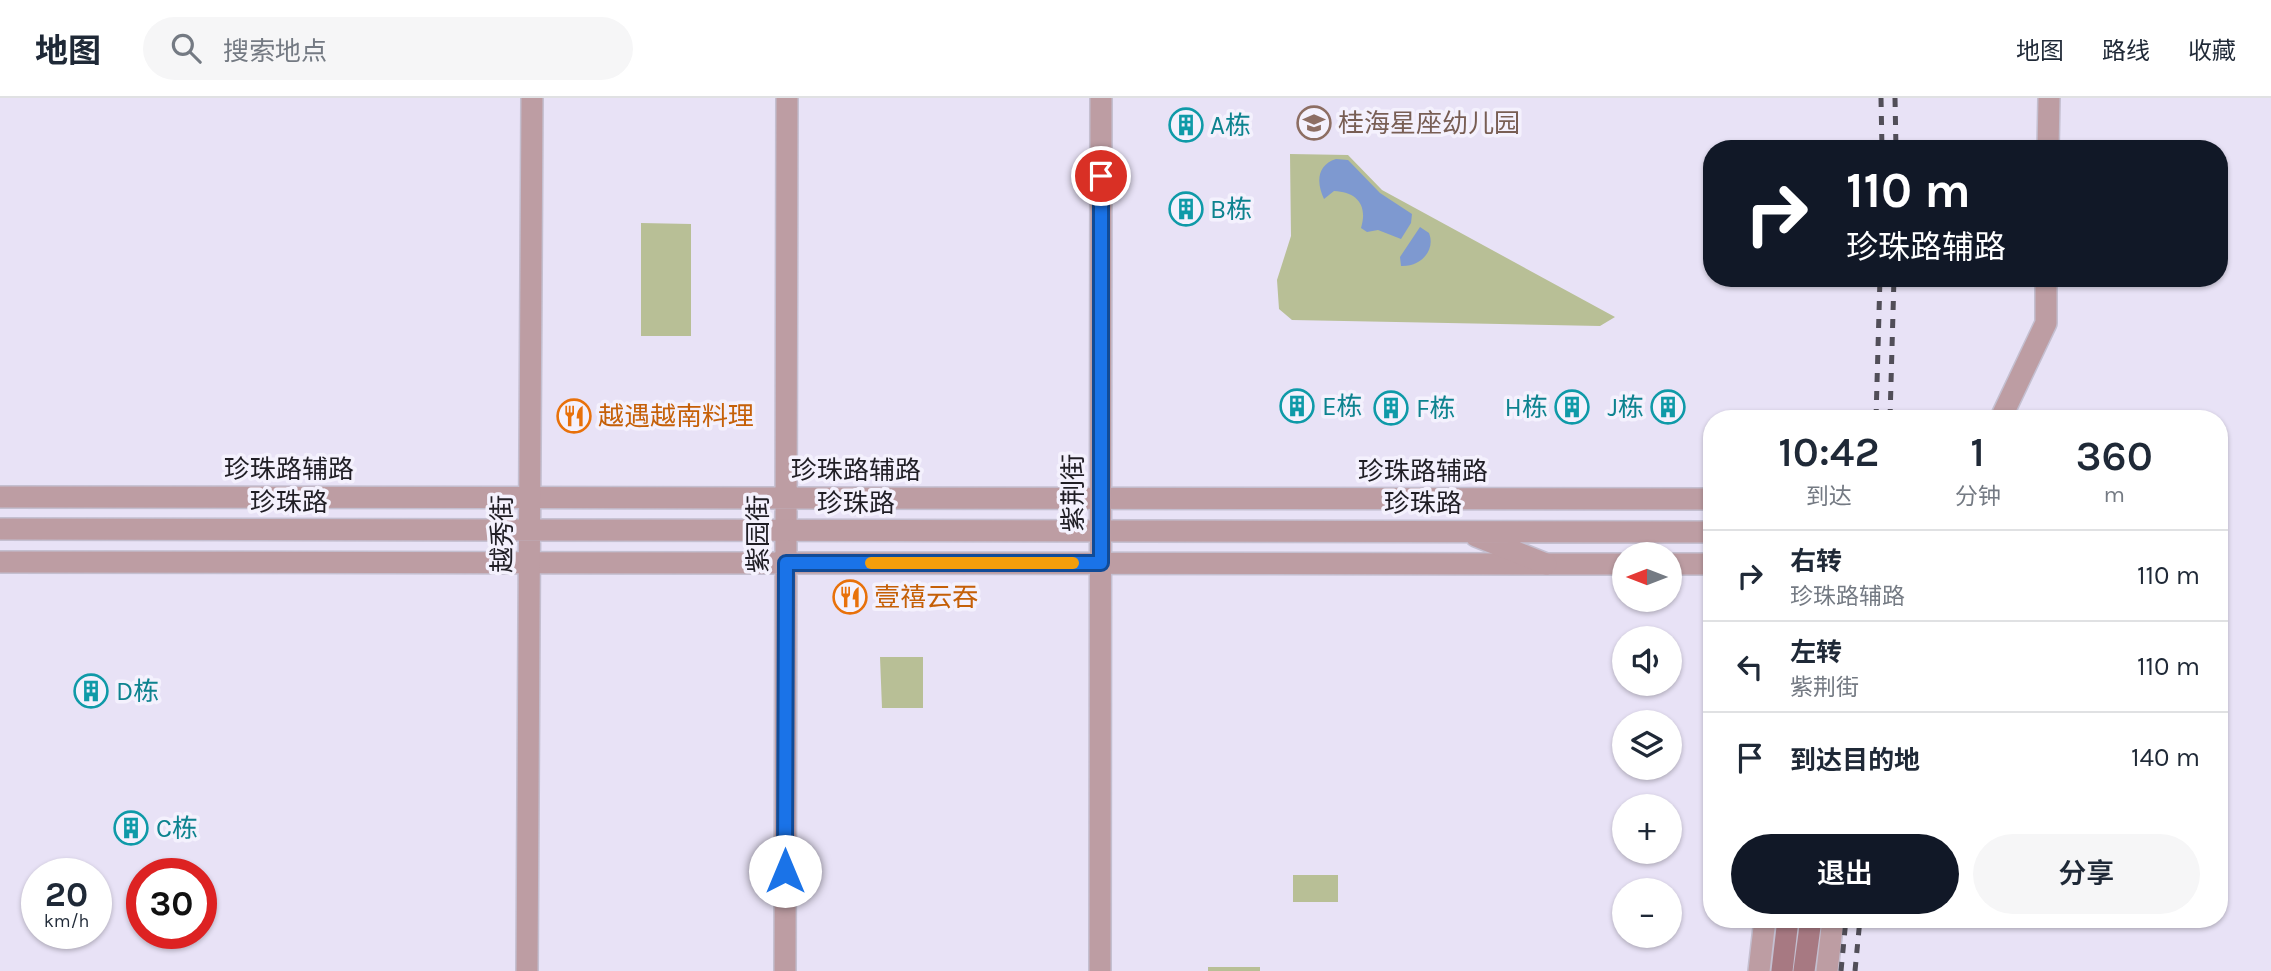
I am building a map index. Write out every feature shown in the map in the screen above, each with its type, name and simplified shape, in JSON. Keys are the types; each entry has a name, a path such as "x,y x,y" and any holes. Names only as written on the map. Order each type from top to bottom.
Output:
{"main road":[{"path":"1782,971 1787,928"},
{"path":"1804,971 1810,928"}],"street":[{"name":"越秀街","path":"527,971 532,98"},
{"name":"紫园街","path":"785,971 787,98"},
{"name":"紫荆街","path":"1100,971 1101,98"},
{"path":"2048,140 2049,98"},
{"path":"2005,410 2046,323 2046,287"},
{"name":"珍珠路辅路","path":"0,497 1703,499"},
{"name":"珍珠路","path":"0,529 1703,529"},
{"path":"1465,531 1546,564"},
{"path":"0,562 1612,564"},
{"path":"1682,564 1703,564"},
{"path":"1759,971 1764,928"},
{"path":"1827,971 1832,928"}],"green space":[{"path":"1290,154 1348,155 1382,190 1615,317 1600,326 1292,320 1279,309 1277,280 1291,236"},
{"path":"641,223 691,224 691,336 641,336"},
{"path":"880,657 923,657 923,708 882,708"},
{"path":"1293,875 1338,875 1338,902 1293,902"},
{"path":"1208,967 1260,967 1260,971 1208,971"}],"water":[{"path":"1336,159 1348,160 1380,193 1412,214 1411,223 1401,239 1378,230 1367,232 1361,228 1362,206 1349,194 1334,191 1324,199 1320,175 1325,165"},
{"path":"1420,227 1429,233 1431,240 1428,252 1420,261 1401,266 1400,257"}],"railway":[{"path":"1881,98 1882,140"},
{"path":"1895,98 1896,140"},
{"path":"1876,410 1880,287"},
{"path":"1890,410 1894,287"},
{"path":"1841,971 1845,928"},
{"path":"1855,971 1859,928"}],"slow traffic":[{"path":"871,563 1073,563"}],"place":[{"name":"桂海星座幼儿园","path":"1314,123"},
{"name":"A栋","path":"1186,125"},
{"name":"B栋","path":"1186,209"},
{"name":"E栋","path":"1297,406"},
{"name":"H栋","path":"1572,407"},
{"name":"J栋","path":"1668,407"},
{"name":"F栋","path":"1391,408"},
{"name":"越遇越南料理","path":"574,416"},
{"name":"壹禧云吞","path":"850,597"},
{"name":"D栋","path":"91,691"},
{"name":"C栋","path":"131,828"}],"route":[{"path":"785,871 786,563 1101,563 1101,176"}]}
